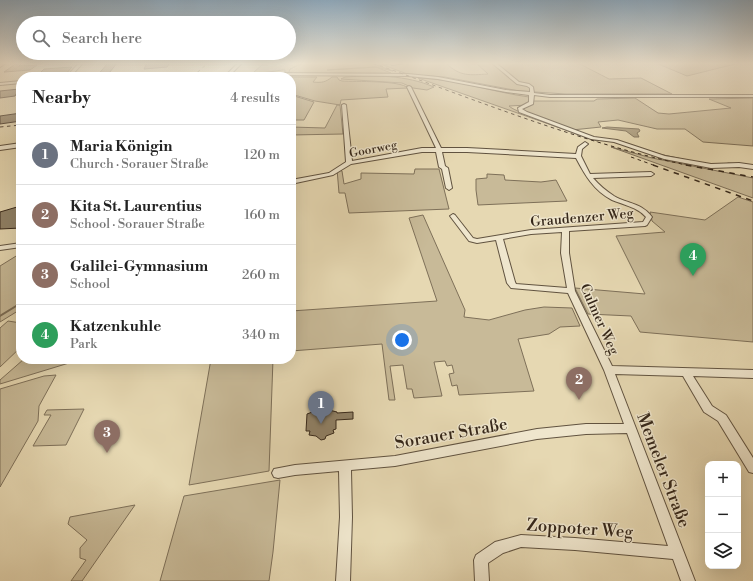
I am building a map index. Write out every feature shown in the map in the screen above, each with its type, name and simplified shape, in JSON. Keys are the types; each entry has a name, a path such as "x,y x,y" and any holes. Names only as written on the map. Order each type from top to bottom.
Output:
{"street":[{"path":"410,90 438,149 442,166 445,168 449,188"},
{"path":"502,90 532,94 575,96 753,96"},
{"path":"533,90 531,103 520,108 522,112 588,136 612,140 652,154 708,166 739,165 753,167"},
{"path":"344,106 349,163"},
{"path":"578,157 580,148 585,144"},
{"path":"0,148 16,146"},
{"name":"Goorweg","path":"296,181 331,174 349,163 422,150 478,150 524,158 578,157"},
{"name":"Graudenzer Weg","path":"453,216 472,240 477,241 531,232 646,224 649,217 644,210 613,198 599,188 588,176 578,157"},
{"path":"588,176 651,174"},
{"name":"Culmer Weg","path":"566,230 565,253 571,291 609,370"},
{"path":"499,238 514,289 571,291"},
{"path":"0,248 16,246"},
{"path":"609,370 753,374"},
{"name":"Memeler Straße","path":"609,370 688,581"},
{"path":"686,372 708,409 722,418 753,468"},
{"name":"Sorauer Straße","path":"278,473 402,459 537,434 586,429 630,428"},
{"path":"344,581 346,517 345,466"},
{"name":"Zoppoter Weg","path":"482,581 481,560 500,547 521,541 582,544 678,553"}],"shaded area":[{"path":"296,90 386,90 388,97 341,100 340,105 315,101 296,95"},
{"path":"452,90 493,90 529,97 529,101 594,101 597,99 635,98 658,113 669,114 731,108 709,99 753,98 753,146 703,142 685,129 657,129 618,120 598,122 601,127 572,130 523,111 522,108 528,105 509,106 537,119 600,140 597,141"},
{"path":"514,90 664,90 672,94 566,94"},
{"path":"296,97 314,102 304,120 296,120"},
{"path":"337,105 340,105 343,134 296,135 296,127 325,128"},
{"path":"602,128 639,129 640,131 637,133 639,137 634,137 626,131"},
{"path":"611,147 652,158 753,178 753,198"},
{"path":"337,169 342,171 344,184 361,179 361,173 414,174 415,169 439,169 449,209 349,213 345,193 339,193"},
{"path":"487,174 504,175 505,180 541,182 556,180 567,201 478,205 476,179 487,178"},
{"path":"738,197 753,202 753,342 640,332 631,316 588,314 575,288 645,294 616,236 665,232 652,221 650,212 705,220"},
{"path":"423,215 465,310 464,317 489,320 525,310 544,307 572,308 580,326 560,327 549,334 518,339 534,391 459,395 457,385 452,386 449,374 454,373 452,365 447,366 445,361 434,362 442,396 414,398 412,389 407,389 403,365 390,366 395,400 389,400 382,344 296,351 296,311 437,301 409,218"},
{"path":"16,256 16,312 0,322 0,266"},
{"path":"8,321 16,322 16,352 0,367 0,328"},
{"path":"18,364 66,364 0,384 0,380"},
{"path":"210,364 273,364 269,471 189,485"},
{"path":"56,375 39,406 38,421 0,487 0,389 44,376"},
{"path":"84,409 66,445 33,446 51,415 44,415 47,410"},
{"path":"280,480 269,581 160,581 184,496"},
{"path":"135,505 82,581 71,581 86,560 80,558 80,548 87,540 68,524 70,517"}],"building":[{"path":"16,90 16,94 15,96 0,98 0,91"},
{"path":"16,114 16,122 0,124 0,116"},
{"path":"16,207 16,228 0,229 0,212"},
{"path":"322,401 327,404 329,410 337,413 353,412 353,419 336,420 336,429 333,430 334,433 321,440 316,436 309,435 310,431 306,431 307,414 315,411 316,405"}],"waterway":[{"path":"654,153 687,160"},
{"path":"728,163 753,165"},
{"path":"0,316 16,306"}],"railway":[{"path":"447,90 530,120 610,146 688,165"},
{"path":"0,127 16,125"},
{"path":"631,157 656,166"},
{"path":"653,165 753,201"},
{"path":"688,165 753,177"}],"place":[{"name":"Katzenkuhle","path":"693,276"},
{"name":"Kita St. Laurentius","path":"579,400"},
{"name":"Maria Königin","path":"321,424"},
{"name":"Galilei-Gymnasium","path":"107,453"}]}
